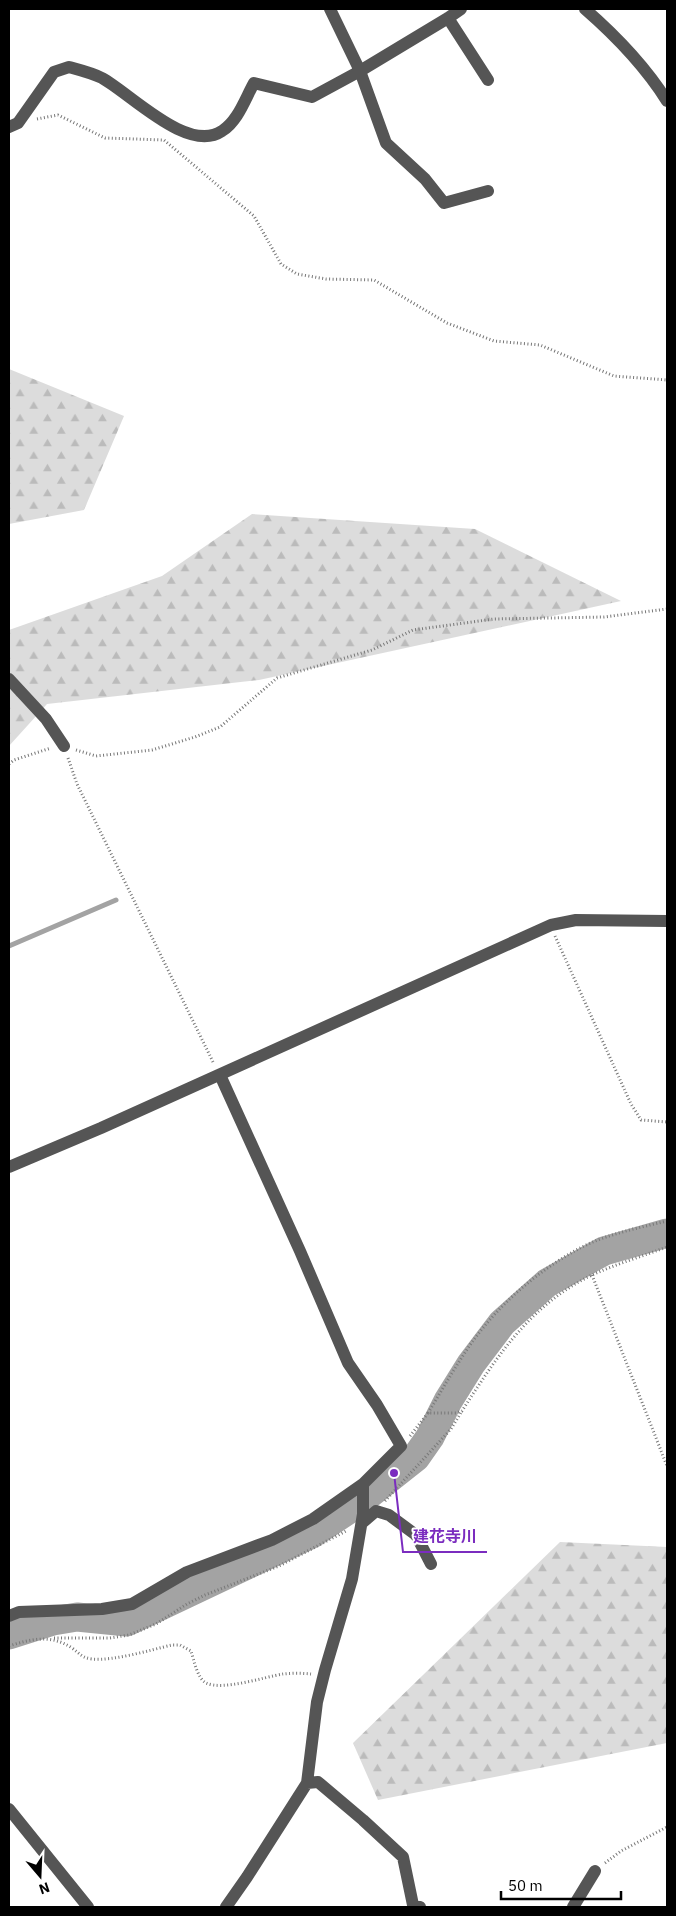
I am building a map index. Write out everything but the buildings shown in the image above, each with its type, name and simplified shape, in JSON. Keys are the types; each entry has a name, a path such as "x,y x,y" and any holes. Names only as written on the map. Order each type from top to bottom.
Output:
{"street":[{"path":"330,9 360,71 386,143 426,179 444,203 488,191"},
{"path":"13,125 54,72 69,67 101,78 168,124 204,137 221,132 233,122 254,83 312,98 461,9"},
{"path":"585,9 616,36 657,85 667,101"},
{"path":"448,18 488,80"},
{"path":"9,679 46,720 64,746"},
{"path":"9,1168 551,926 576,920 667,921"},
{"path":"9,1616 19,1612 102,1609 132,1604 188,1572 272,1540 313,1519 363,1488 401,1446 348,1363 300,1251 220,1075"},
{"path":"226,1907 308,1783 317,1702 352,1579 362,1519 363,1488"},
{"path":"362,1519 376,1511 389,1515 416,1535 431,1564"},
{"path":"308,1783 318,1782 404,1857 413,1905 420,1907"},
{"path":"9,1809 88,1907"},
{"path":"573,1907 595,1871"}],"path":[{"path":"13,125 58,115 105,138 164,140 254,216 281,264 297,274 326,279 374,280 447,323 494,340 540,345 614,376 667,380"},
{"path":"9,764 14,760 46,748 64,746 96,756 152,750 195,737 220,728 277,678 372,650 413,630 494,619 604,617 667,610"},
{"path":"64,746 77,784 220,1075"},
{"path":"551,926 631,1104 641,1120 667,1122"},
{"path":"401,1446 428,1414 470,1344 512,1296 543,1271 581,1248 616,1234 667,1221"},
{"path":"376,1511 451,1429 488,1370 520,1327 558,1294 592,1275 667,1247"},
{"path":"592,1275 667,1466"},
{"path":"428,1414 462,1411"},
{"path":"9,1646 34,1639 110,1638 129,1635 156,1624 205,1595 279,1566 362,1519"},
{"path":"45,1638 58,1641 73,1648 81,1656 92,1659 121,1656 180,1645 191,1651 200,1677 206,1682 212,1683 230,1685 285,1674 324,1675"},
{"path":"595,1871 621,1851 667,1827"}],"green space":[{"path":"9,369 124,416 84,510 9,524"},
{"path":"252,514 475,529 621,601 259,680 47,704 9,746 9,630 162,576"},
{"path":"560,1542 667,1547 667,1743 378,1800 353,1743"}],"waterway":[{"path":"9,946 116,900"},
{"path":"9,1635 53,1621 77,1617 127,1622 312,1534 354,1506 416,1457 430,1437 448,1401 471,1364 502,1323 547,1283 604,1251 667,1233"}],"place":[{"name":"建花寺川","path":"394,1473"}]}
